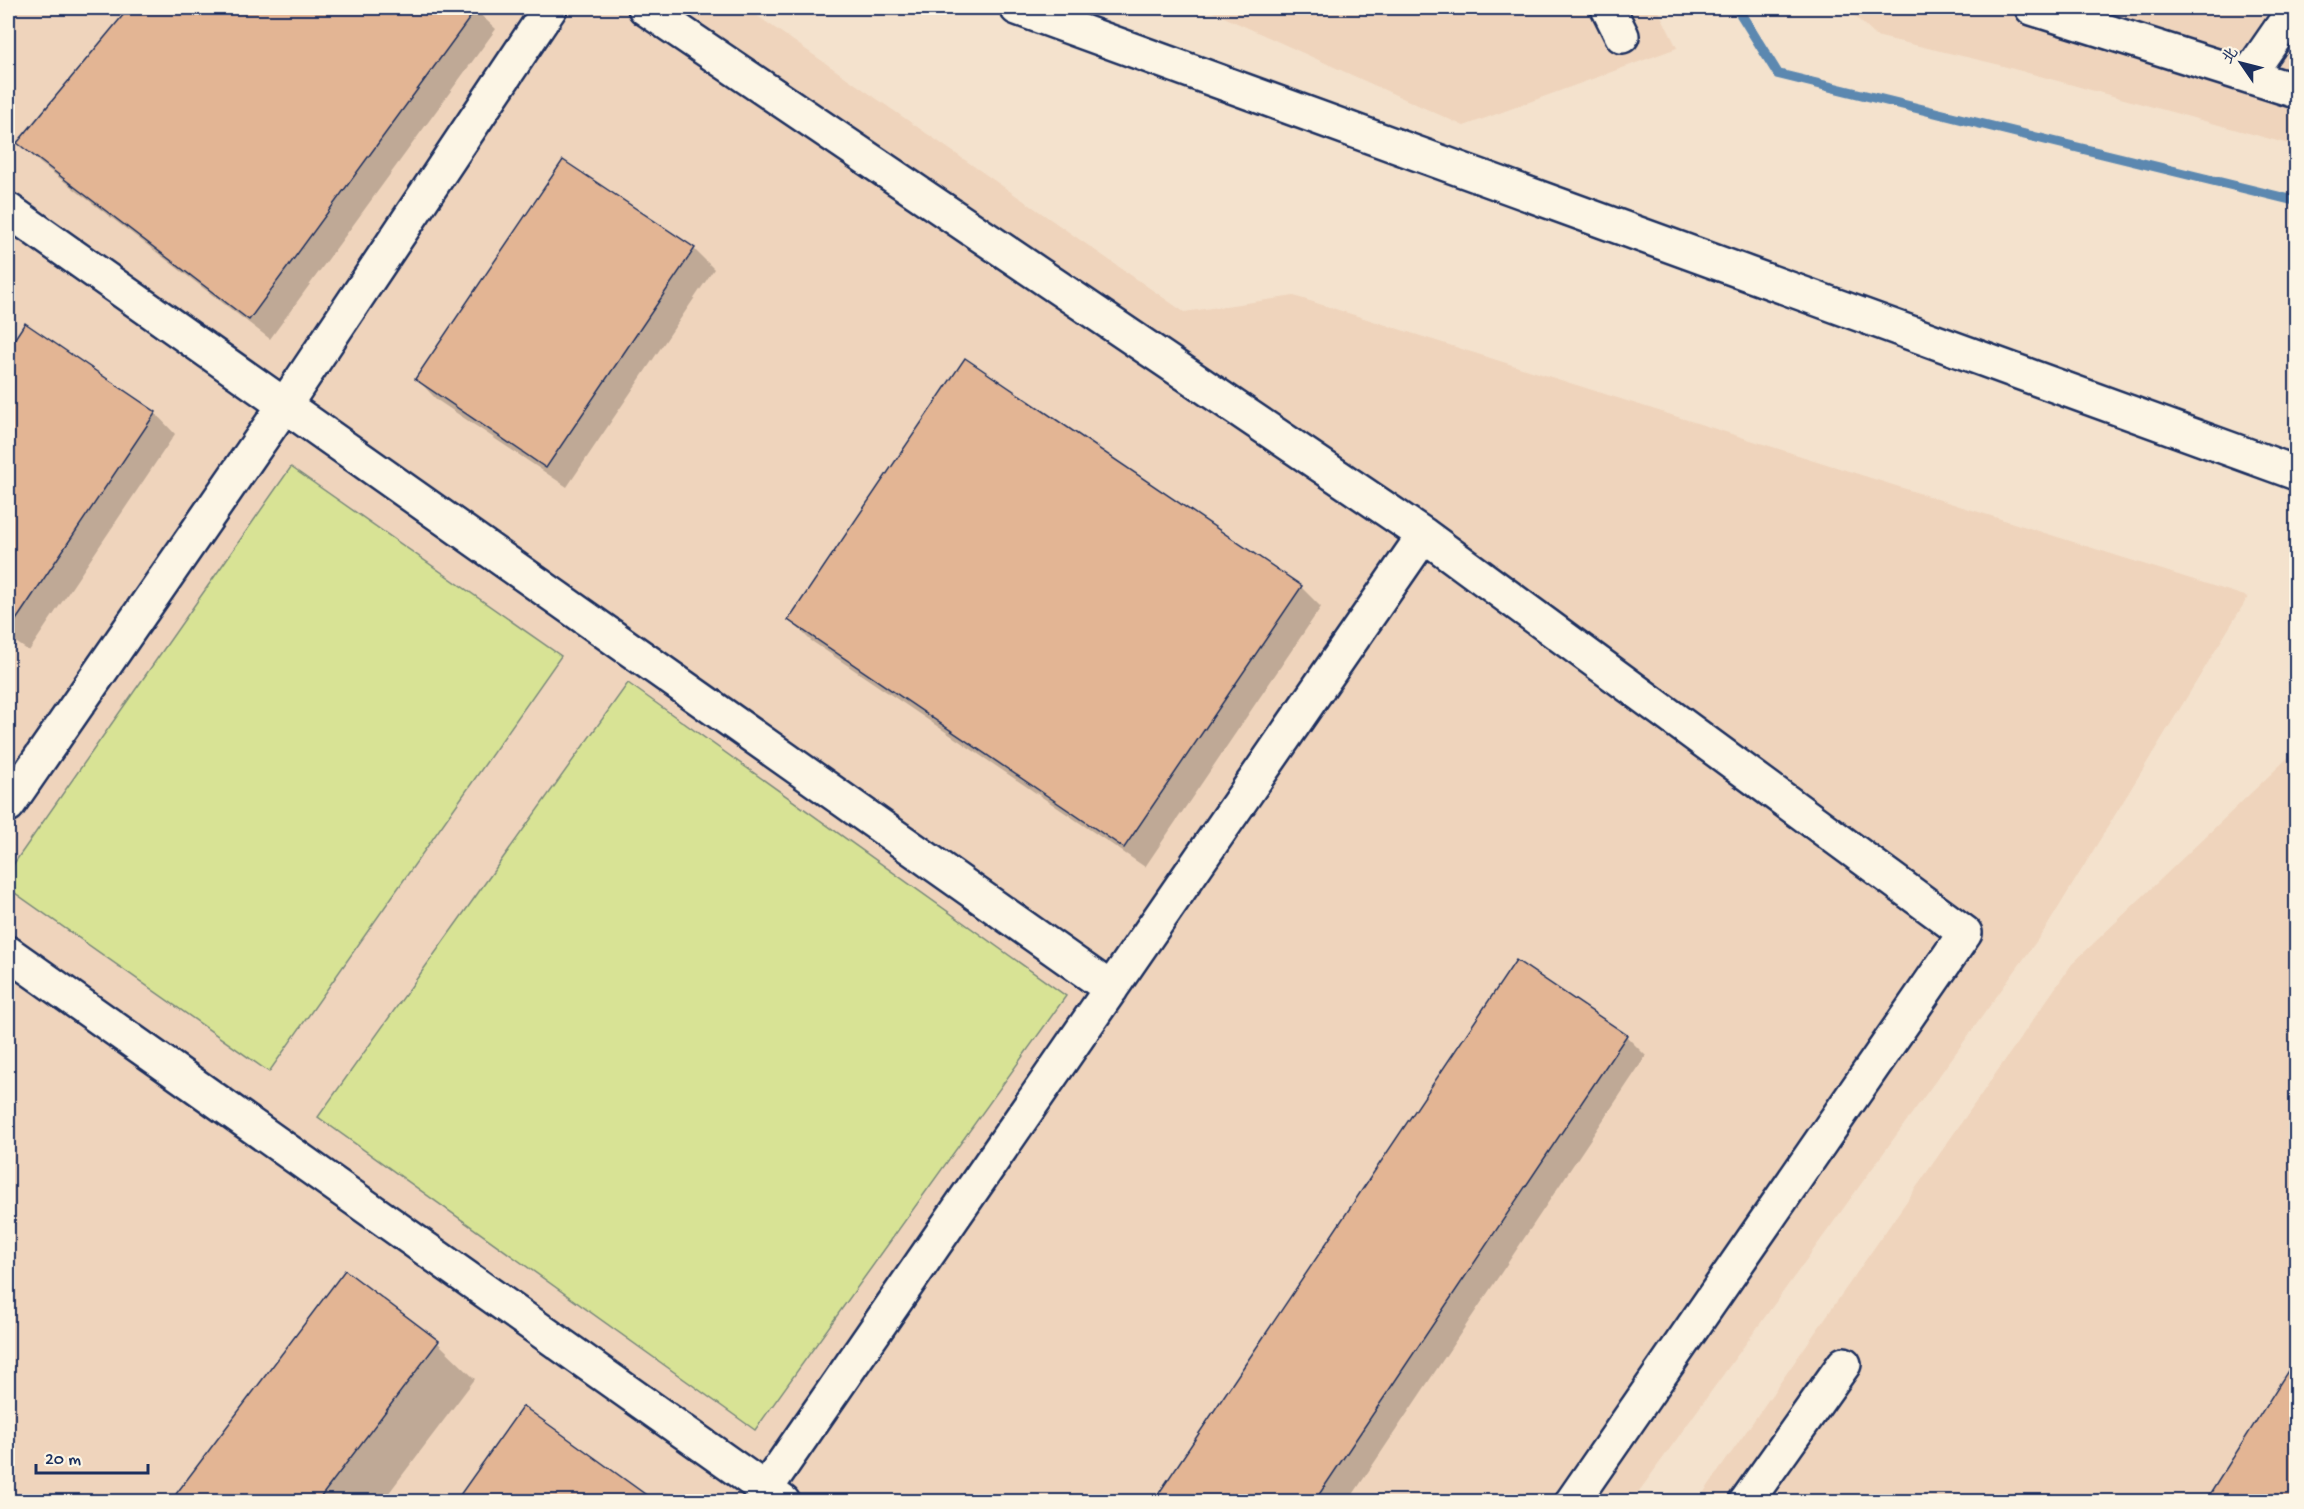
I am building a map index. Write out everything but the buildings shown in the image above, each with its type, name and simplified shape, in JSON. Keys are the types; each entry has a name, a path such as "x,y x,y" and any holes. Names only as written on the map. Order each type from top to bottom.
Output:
{"street":[{"path":"8,805 284,406 550,8"},
{"path":"645,8 1424,535 1965,933 1572,1502"},
{"path":"1017,8 2296,473"},
{"path":"2032,8 2296,91"},
{"path":"2248,76 2295,8"},
{"path":"8,210 1111,989"},
{"path":"8,953 774,1496 1111,989 1424,535"},
{"path":"1746,1502 1845,1364"}],"shaded area":[{"path":"8,8 746,8 1184,312 1294,296 2248,597 2046,928 1632,1501 8,1501"},
{"path":"1204,8 1657,8 1677,48 1464,126"},
{"path":"1846,8 2296,8 2296,146 1992,63 1876,36"},
{"path":"2296,750 2296,1501 1697,1502 2072,964"}],"green space":[{"path":"291,467 561,656 269,1072 8,888 8,872"},
{"path":"628,683 1066,996 755,1430 318,1117"}],"waterway":[{"path":"1737,8 1778,74 2296,201"}]}
